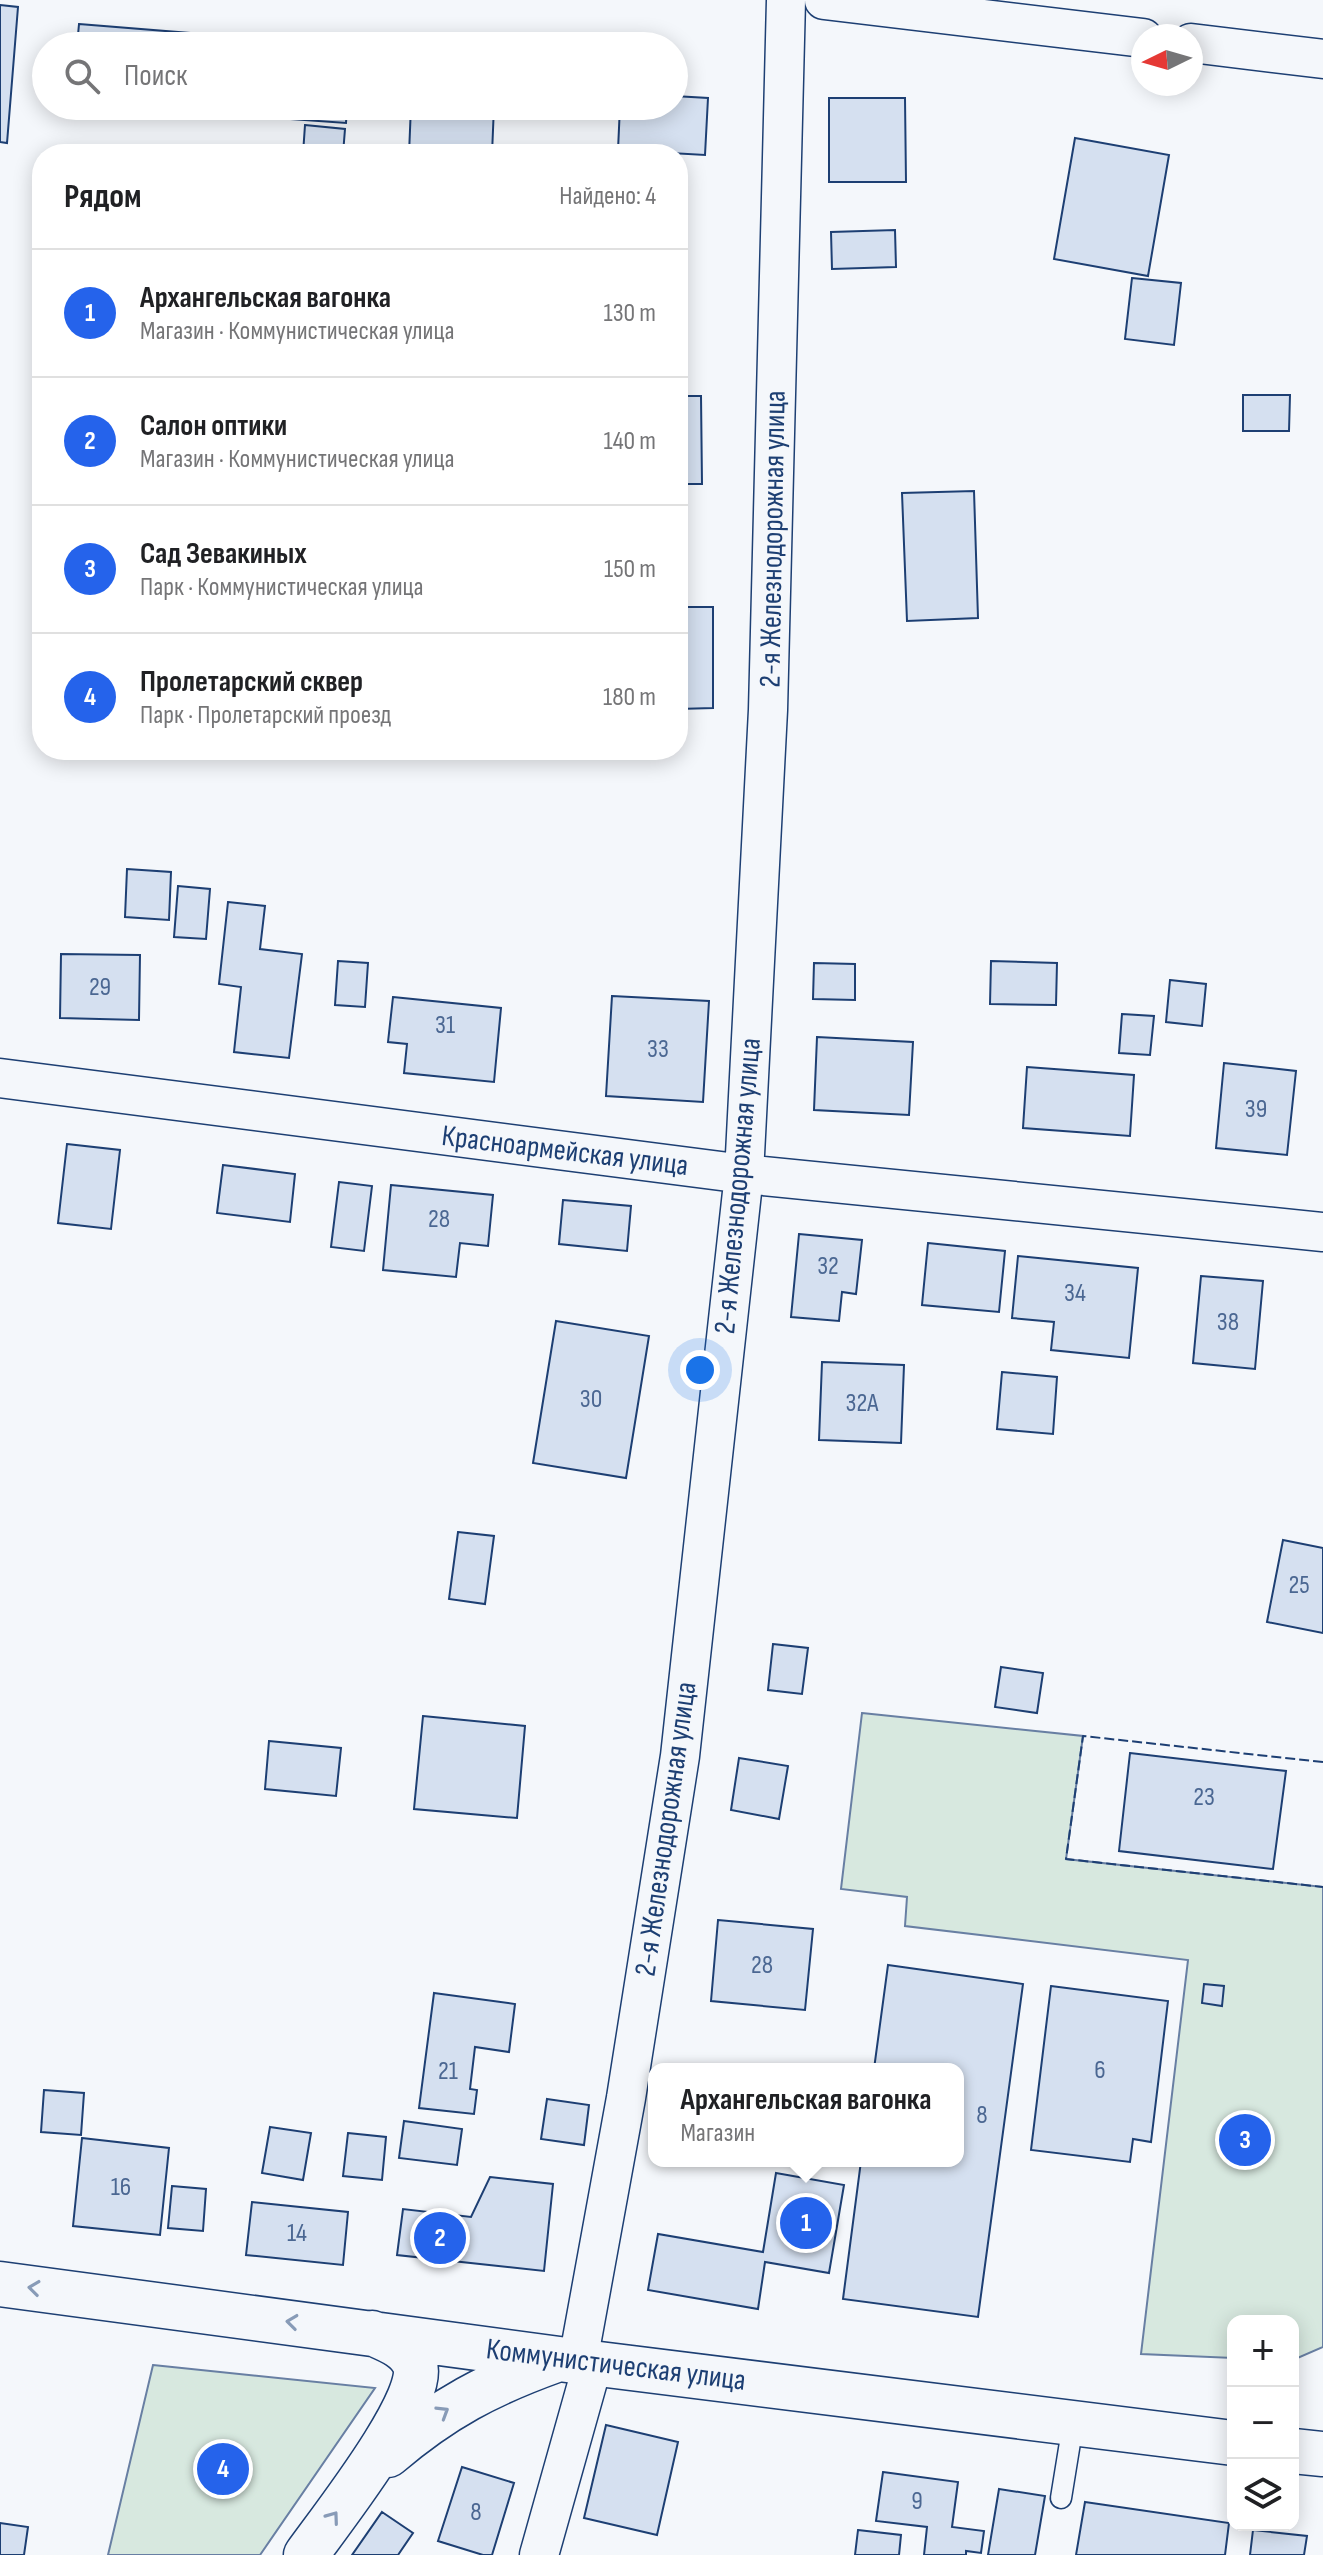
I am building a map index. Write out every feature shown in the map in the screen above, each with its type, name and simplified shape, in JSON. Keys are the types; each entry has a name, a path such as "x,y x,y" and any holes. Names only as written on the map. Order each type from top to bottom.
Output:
{"main road":[{"name":"Коммунистическая улица","path":"0,2284 576,2361 1227,2442"},
{"path":"306,2555 361,2479 402,2414 417,2374 414,2364 401,2347 369,2332"},
{"path":"361,2479 423,2425 455,2405 512,2376 576,2361"},
{"path":"1299,2452 1323,2454"}],"street":[{"name":"2-я Железнодорожная улица","path":"539,2555 626,2098 680,1756 744,1174 768,710 786,0"},
{"path":"824,0 1131,37"},
{"path":"1203,44 1323,59"},
{"name":"Красноармейская улица","path":"0,1078 744,1174 1323,1232"}],"lane":[{"path":"1061,2498 1073,2424"}],"shaded area":[{"path":"862,1713 1083,1736 1066,1859 1323,1887 1323,2347 1299,2357 1299,2315 1227,2315 1227,2358 1141,2354 1188,1960 905,1926 907,1897 841,1889"},
{"path":"153,2365 375,2388 260,2555 108,2555"}],"building":[{"path":"0,5 18,7 7,143 0,142"},
{"path":"79,24 177,32 78,32"},
{"path":"688,97 708,98 705,155 688,154 688,144 618,144 619,120 688,120"},
{"path":"829,98 905,98 906,182 829,182"},
{"path":"304,120 346,120 346,123"},
{"path":"410,120 493,120 492,144 409,144"},
{"path":"305,125 345,129 344,144 304,144"},
{"path":"1075,138 1169,155 1148,276 1054,259"},
{"path":"895,230 896,267 832,269 831,232"},
{"path":"1132,278 1181,283 1174,345 1125,339"},
{"path":"1243,395 1290,395 1289,431 1243,431"},
{"path":"688,396 701,396 702,484 688,484"},
{"path":"974,491 978,618 907,621 902,493"},
{"path":"688,607 713,607 713,708 688,709"},
{"path":"127,869 171,872 169,920 125,917"},
{"path":"178,886 210,889 206,939 174,937"},
{"path":"228,902 265,906 260,949 302,954 289,1058 234,1052 241,987 219,984"},
{"path":"61,954 140,955 139,1020 60,1018"},
{"path":"338,961 368,963 365,1007 335,1005"},
{"path":"991,961 1057,963 1056,1005 990,1004"},
{"path":"814,963 855,964 855,1000 813,999"},
{"path":"1170,980 1206,984 1202,1026 1166,1022"},
{"path":"612,996 709,1001 703,1102 606,1096"},
{"path":"393,997 501,1008 494,1082 404,1073 407,1044 388,1042"},
{"path":"1122,1014 1154,1016 1150,1055 1119,1053"},
{"path":"817,1037 913,1042 909,1115 814,1110"},
{"path":"1224,1063 1296,1071 1287,1155 1216,1148"},
{"path":"1027,1067 1134,1075 1130,1136 1023,1128"},
{"path":"67,1144 120,1150 111,1229 58,1223"},
{"path":"223,1165 295,1174 290,1222 217,1213"},
{"path":"339,1182 372,1186 364,1251 331,1247"},
{"path":"391,1185 493,1195 488,1246 460,1243 456,1277 383,1270"},
{"path":"563,1200 631,1206 627,1251 559,1244"},
{"path":"799,1234 862,1240 856,1294 842,1292 839,1321 791,1317"},
{"path":"928,1243 1005,1251 999,1312 922,1305"},
{"path":"1018,1256 1138,1268 1129,1358 1051,1350 1054,1322 1012,1318"},
{"path":"1201,1276 1263,1281 1255,1369 1193,1363"},
{"path":"556,1321 649,1336 626,1478 533,1463"},
{"path":"822,1362 904,1365 901,1443 819,1440"},
{"path":"1002,1372 1057,1377 1053,1434 997,1429"},
{"path":"458,1532 494,1536 485,1604 449,1599"},
{"path":"1283,1540 1323,1548 1323,1633 1267,1622"},
{"path":"773,1644 808,1648 802,1694 768,1690"},
{"path":"1001,1667 1043,1673 1037,1713 995,1707"},
{"path":"423,1716 525,1726 517,1818 414,1809"},
{"path":"269,1741 341,1748 336,1796 265,1789"},
{"path":"1130,1753 1286,1771 1273,1869 1119,1851"},
{"path":"739,1758 788,1766 779,1819 731,1810"},
{"path":"718,1920 813,1929 805,2010 711,2001"},
{"path":"888,1965 1023,1984 978,2317 843,2299 860,2167 964,2167 964,2063 875,2063"},
{"path":"1204,1984 1224,1986 1222,2006 1202,2003"},
{"path":"1051,1986 1168,2001 1151,2142 1133,2139 1130,2162 1031,2150"},
{"path":"434,1993 515,2004 509,2052 475,2047 470,2089 477,2090 474,2114 419,2108"},
{"path":"44,2090 84,2093 81,2135 41,2132"},
{"path":"547,2099 589,2105 584,2145 541,2139"},
{"path":"404,2121 462,2129 457,2165 399,2158"},
{"path":"270,2127 311,2133 303,2180 262,2173"},
{"path":"348,2133 386,2137 382,2180 343,2176"},
{"path":"82,2138 169,2148 160,2235 73,2226"},
{"path":"776,2173 844,2185 829,2273 765,2262 758,2309 648,2290 658,2234 763,2252"},
{"path":"490,2177 553,2184 544,2271 397,2255 403,2209 471,2217"},
{"path":"172,2186 206,2189 203,2231 168,2228"},
{"path":"252,2202 348,2212 343,2265 246,2255"},
{"path":"606,2425 678,2442 657,2535 584,2518"},
{"path":"462,2467 514,2483 492,2555 438,2541"},
{"path":"883,2472 958,2482 952,2527 984,2531 981,2553 966,2551 966,2555 924,2555 927,2527 876,2521"},
{"path":"999,2489 1045,2496 1035,2555 988,2555"},
{"path":"1085,2502 1227,2523 1225,2555 1076,2555"},
{"path":"382,2512 413,2533 398,2555 352,2555"},
{"path":"0,2523 28,2527 24,2555 0,2555"},
{"path":"858,2530 901,2535 899,2555 855,2555"},
{"path":"1253,2531 1307,2536 1304,2555 1250,2555"}],"fence":[{"path":"1323,1762 1083,1736 1066,1859 1323,1887"}],"place":[{"name":"Сад Зевакиных","path":"1245,2140"},
{"name":"Архангельская вагонка","path":"806,2223"},
{"name":"Салон оптики","path":"440,2238"},
{"name":"Пролетарский сквер","path":"223,2469"}]}
